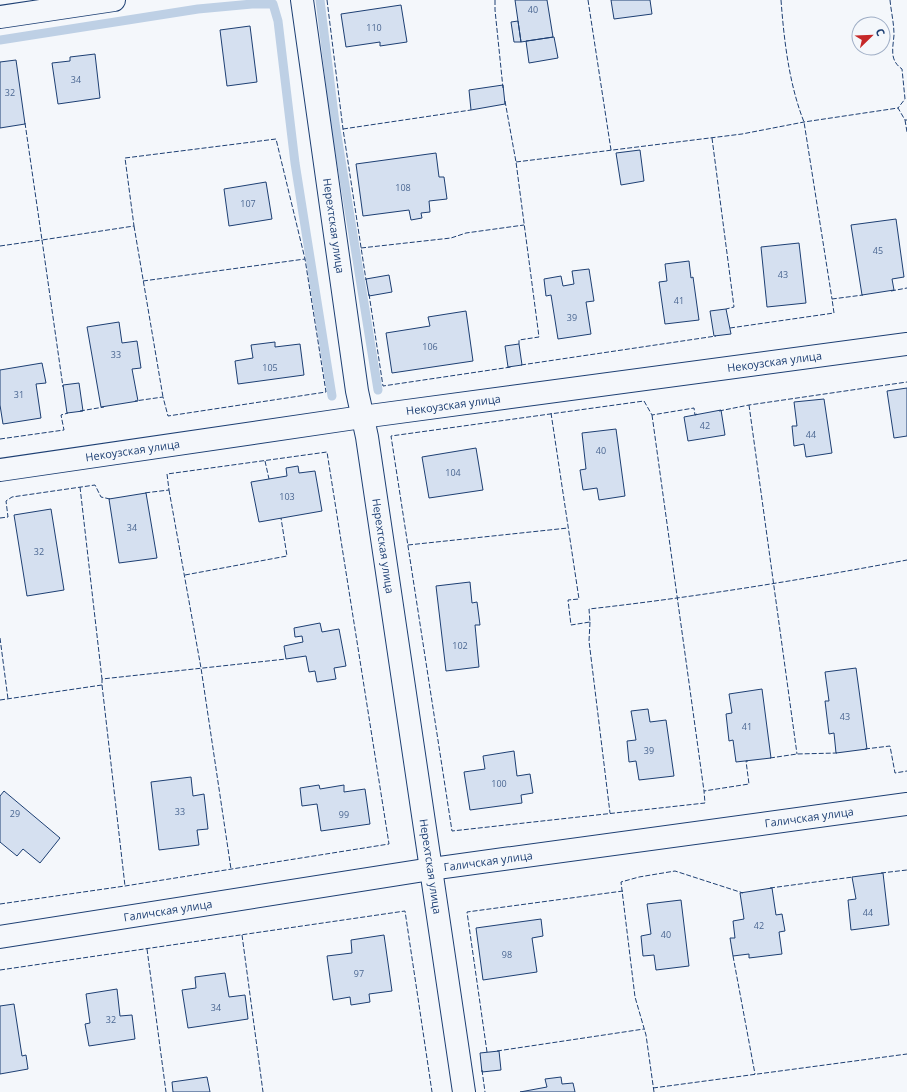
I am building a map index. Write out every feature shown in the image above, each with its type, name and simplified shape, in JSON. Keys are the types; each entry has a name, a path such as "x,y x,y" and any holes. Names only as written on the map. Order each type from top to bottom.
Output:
{"street":[{"path":"0,17 114,0"},
{"name":"Нерехтская улица","path":"302,0 357,391 367,437 464,1092"},
{"name":"Некоузская улица","path":"0,470 362,417 907,344"},
{"name":"Галичская улица","path":"0,937 431,869 907,804"}],"building":[{"path":"515,0 547,0 553,37 521,42"},
{"path":"611,0 650,0 652,14 614,19"},
{"path":"401,5 407,42 380,46 380,42 346,47 341,14"},
{"path":"518,21 521,42 514,42 511,22"},
{"path":"250,26 257,82 227,86 220,30"},
{"path":"554,37 558,58 529,63 526,41"},
{"path":"95,54 100,98 58,104 52,63 70,61 70,57"},
{"path":"16,60 25,124 0,128 0,62"},
{"path":"503,85 505,104 471,110 469,90"},
{"path":"640,150 644,181 621,185 616,153"},
{"path":"436,153 439,177 444,177 447,199 429,201 430,212 421,213 422,218 411,220 409,210 363,216 356,164"},
{"path":"266,182 272,219 229,226 224,189"},
{"path":"896,219 904,277 892,279 894,290 862,295 851,225"},
{"path":"799,243 806,303 767,307 761,247"},
{"path":"689,261 691,278 693,277 699,320 665,324 659,282 667,281 665,264"},
{"path":"589,269 594,301 586,302 591,334 558,339 551,295 546,296 544,279 561,276 563,286 574,284 572,271"},
{"path":"389,275 392,292 369,296 366,279"},
{"path":"726,309 731,334 714,336 710,311"},
{"path":"466,311 473,361 392,373 386,333 430,326 428,317"},
{"path":"119,322 122,343 137,341 141,368 132,369 138,401 101,407 87,327"},
{"path":"275,342 275,347 300,344 304,375 238,384 235,361 253,358 251,345"},
{"path":"519,344 522,365 508,367 505,346"},
{"path":"42,363 46,383 36,384 41,418 3,424 0,405 0,370"},
{"path":"79,383 83,411 67,413 63,385"},
{"path":"907,388 907,436 894,438 887,391"},
{"path":"824,399 832,453 806,457 804,444 794,446 792,426 797,426 794,402"},
{"path":"721,410 725,435 688,441 684,417"},
{"path":"616,429 625,496 599,500 597,488 583,490 580,470 586,469 582,433"},
{"path":"476,448 483,490 429,498 422,457"},
{"path":"298,466 299,473 315,471 322,511 259,522 251,482 287,476 286,468"},
{"path":"146,493 157,558 119,563 109,499"},
{"path":"51,509 64,590 27,596 14,515"},
{"path":"470,582 472,603 477,602 480,625 475,625 479,667 446,671 436,586"},
{"path":"320,623 322,632 339,629 346,666 334,668 336,679 317,682 315,671 309,672 306,656 286,659 284,646 303,642 302,636 295,637 294,628"},
{"path":"856,668 867,749 836,753 834,733 829,734 825,701 829,701 825,672"},
{"path":"762,689 771,758 736,762 733,740 729,741 726,714 732,713 729,694"},
{"path":"648,709 650,722 666,720 674,776 639,780 636,761 629,762 627,741 636,740 631,711"},
{"path":"514,751 517,776 530,774 533,793 521,795 522,803 470,810 464,772 485,769 483,756"},
{"path":"191,777 193,796 204,794 208,829 197,830 199,845 159,850 151,782"},
{"path":"319,785 320,789 344,785 344,792 365,789 370,824 321,831 317,804 302,806 300,788"},
{"path":"4,791 60,838 40,863 23,849 17,856 0,842 0,796"},
{"path":"883,873 889,925 851,930 848,900 856,899 852,877"},
{"path":"772,888 776,915 782,914 785,931 779,932 782,954 749,958 749,954 733,956 730,938 735,938 733,921 744,919 740,893"},
{"path":"681,900 689,966 656,970 654,955 643,956 641,936 651,934 647,904"},
{"path":"541,919 543,936 532,938 537,972 483,980 476,928"},
{"path":"384,935 392,991 369,994 370,1002 351,1005 350,997 333,1000 327,956 352,953 351,940"},
{"path":"225,973 229,997 245,995 248,1019 188,1028 182,990 196,988 195,977"},
{"path":"117,989 120,1016 132,1015 135,1039 89,1046 85,1024 90,1023 86,994"},
{"path":"14,1004 22,1056 26,1055 28,1069 0,1074 0,1006"},
{"path":"499,1051 501,1070 482,1072 480,1053"},
{"path":"207,1077 210,1092 173,1092 172,1082"},
{"path":"561,1077 562,1084 573,1083 575,1092 520,1092 547,1087 545,1079"}],"waterway":[{"path":"320,0 335,123 378,390"},
{"path":"0,40 198,9 252,4 273,4 278,21 295,163 332,396"}],"fence":[{"path":"327,0 343,129 366,280"},
{"path":"495,0 503,88"},
{"path":"588,0 611,150"},
{"path":"781,0 788,62 794,93 804,122 832,299"},
{"path":"890,0 894,31 893,58 902,69 905,99 898,108"},
{"path":"505,101 516,162 539,337 519,340 519,344"},
{"path":"516,162 742,134 804,122 898,108 905,120 907,120"},
{"path":"343,129 471,110"},
{"path":"905,120 907,132"},
{"path":"25,123 42,240 134,226 125,158 276,139 305,259 326,392 168,416 163,397 135,401"},
{"path":"712,138 734,307 726,309"},
{"path":"361,248 451,238 466,233 524,225"},
{"path":"134,226 163,397"},
{"path":"0,246 42,240 63,387"},
{"path":"143,281 305,259"},
{"path":"891,291 907,288"},
{"path":"369,294 383,386 511,367"},
{"path":"730,328 834,313 832,299 863,295"},
{"path":"521,365 716,336"},
{"path":"719,411 749,405 907,382"},
{"path":"697,414 695,415 694,408 652,415 644,401 391,436 452,831 705,803 704,791 749,784 746,761 748,761"},
{"path":"749,405 797,754"},
{"path":"80,411 104,407"},
{"path":"0,439 64,430 61,415 68,413"},
{"path":"551,413 579,599 568,600 571,625 590,622 589,609 748,588 907,560"},
{"path":"652,415 704,791"},
{"path":"0,904 125,886 389,844 327,452 167,474 169,490 144,493"},
{"path":"265,461 269,479"},
{"path":"0,518 8,517 6,501 12,497 95,485 101,497 110,499"},
{"path":"80,487 102,679"},
{"path":"169,490 201,668 231,869"},
{"path":"185,575 287,556 281,518"},
{"path":"408,545 568,528"},
{"path":"590,622 589,641 610,813"},
{"path":"0,638 8,699"},
{"path":"0,700 102,685 102,679 286,659"},
{"path":"102,685 125,886"},
{"path":"865,749 890,746 895,773 907,771"},
{"path":"770,758 797,754 837,753"},
{"path":"881,873 907,870"},
{"path":"654,1092 646,1035 635,997 621,882 639,877 675,871 743,893"},
{"path":"770,888 853,877"},
{"path":"487,1052 467,912 623,891"},
{"path":"0,970 405,911 432,1092"},
{"path":"242,935 263,1092"},
{"path":"147,949 166,1092"},
{"path":"733,956 755,1074"},
{"path":"497,1051 644,1029"},
{"path":"653,1088 907,1054"},
{"path":"482,1070 485,1092"}]}
